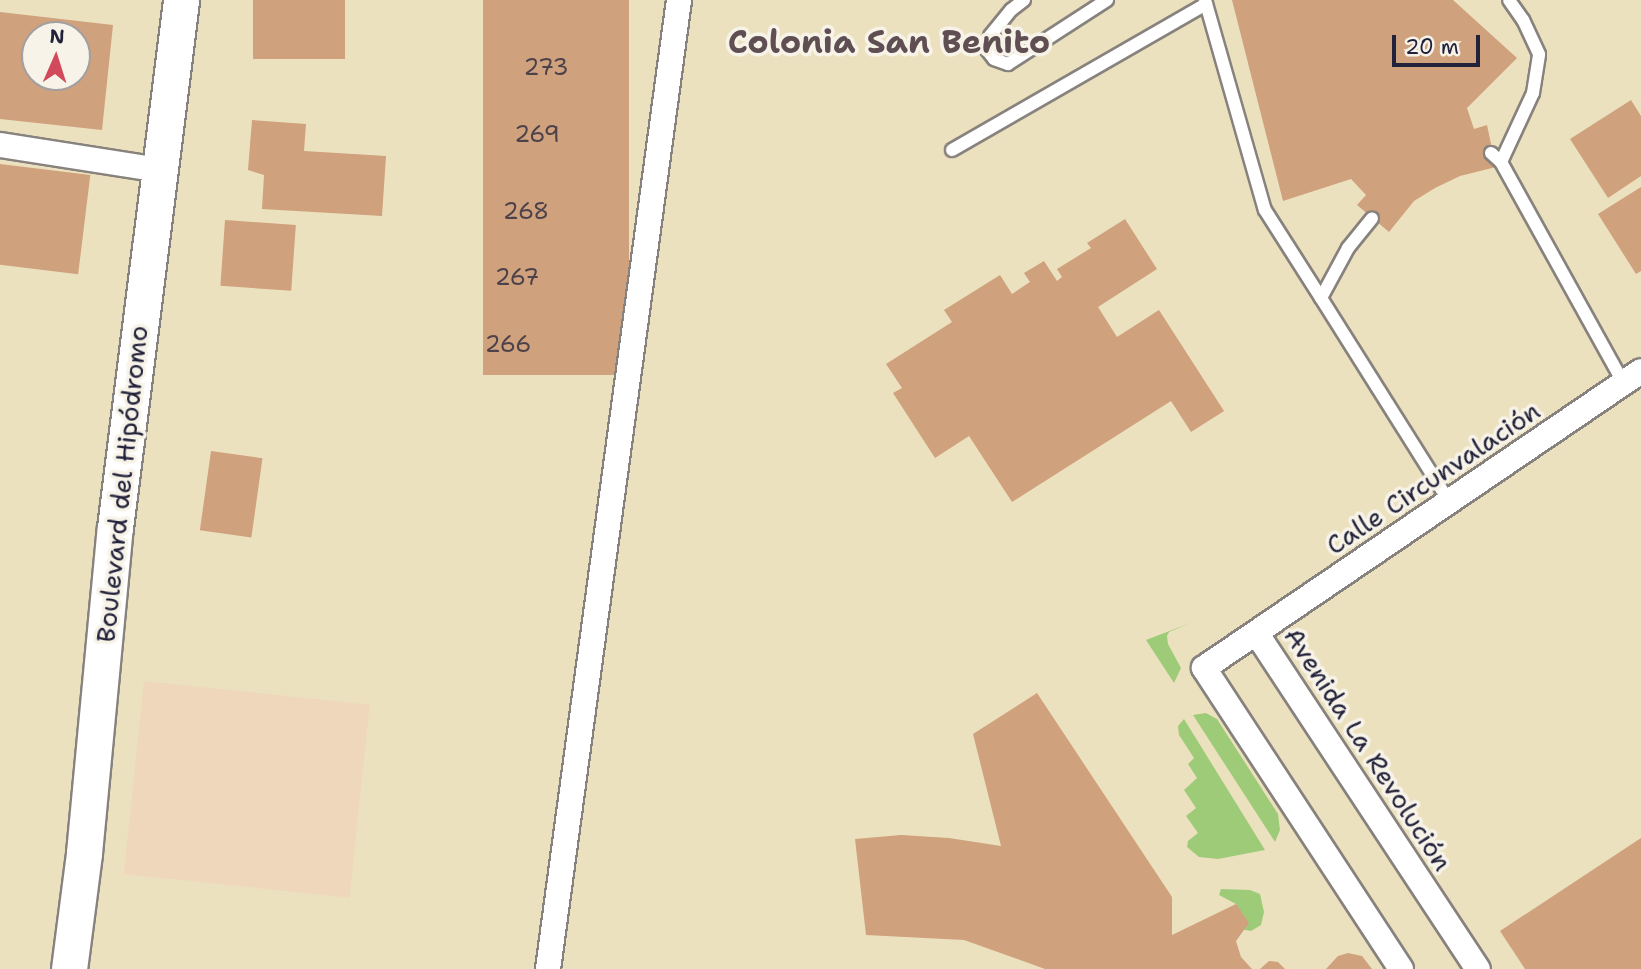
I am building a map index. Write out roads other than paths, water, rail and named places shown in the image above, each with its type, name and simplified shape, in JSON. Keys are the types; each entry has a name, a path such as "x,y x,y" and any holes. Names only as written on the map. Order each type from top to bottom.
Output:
{"street":[{"name":"Boulevard del Hipódromo","path":"69,969 84,853 115,528 181,0"},
{"path":"548,969 679,0"},
{"path":"0,145 159,170"},
{"name":"Calle Circunvalación","path":"1257,634 1632,377"},
{"name":"Avenida La Revolución","path":"1401,969 1204,668 1257,634 1478,969"}],"lane":[{"path":"1024,0 1011,10 990,36 988,50 994,59 1008,64 1107,0"},
{"path":"1509,0 1523,20 1539,54 1533,93 1496,158 1632,377"},
{"path":"952,150 1206,2 1265,210 1450,503"},
{"path":"1321,298 1348,248 1372,218"}],"district":[{"name":"Colonia San Benito","path":"889,42"}]}
